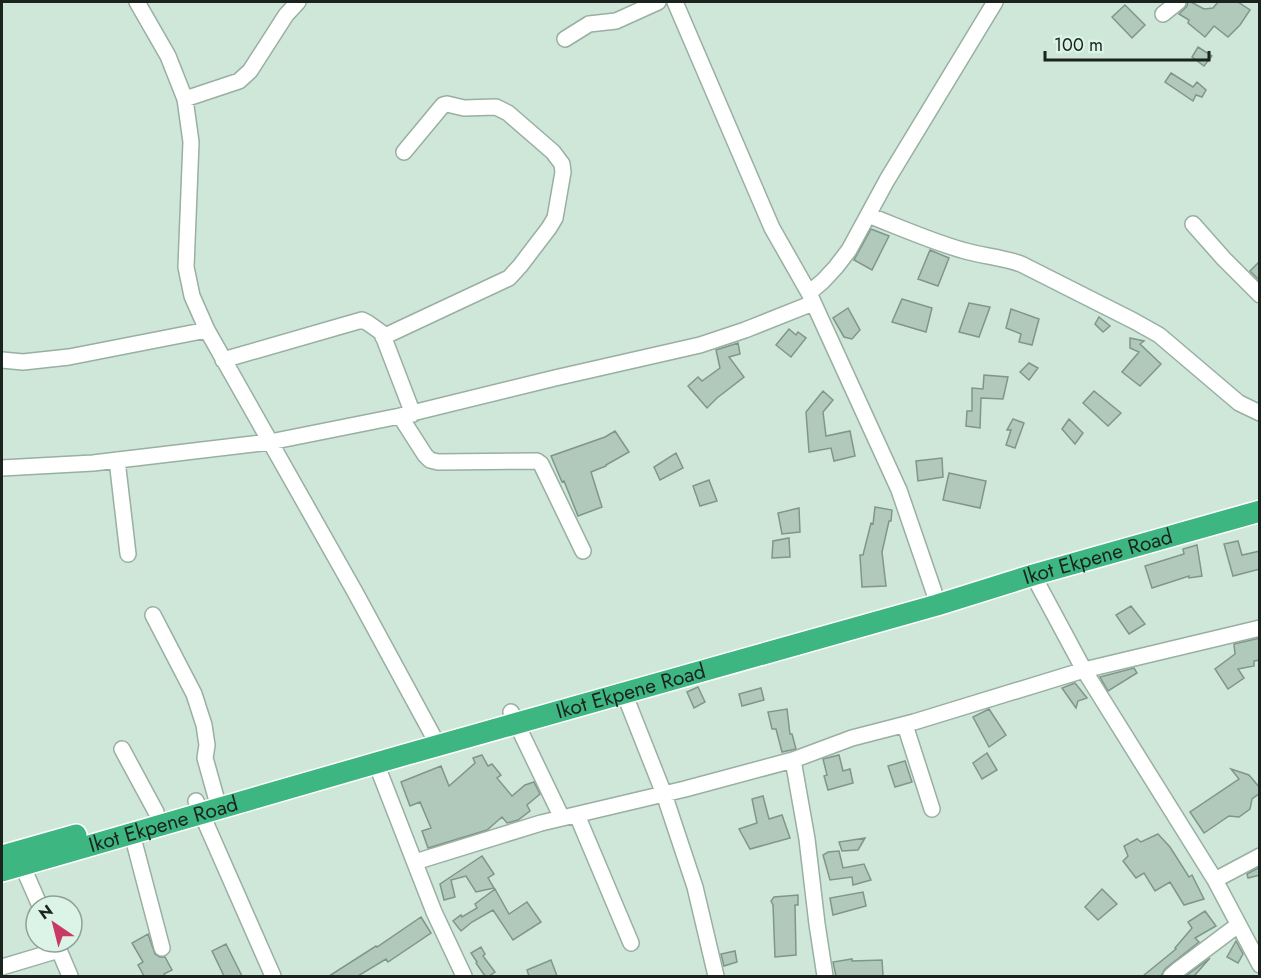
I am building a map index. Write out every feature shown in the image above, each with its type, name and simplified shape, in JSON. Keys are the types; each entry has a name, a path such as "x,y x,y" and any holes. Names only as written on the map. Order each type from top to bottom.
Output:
{"highway":[{"name":"Ikot Ekpene Road","path":"514,718 624,693 1260,498"},
{"name":"Ikot Ekpene Road","path":"2,871 132,834 208,805 435,740 936,598 1033,575 1260,511"},
{"name":"Ikot Ekpene Road","path":"2,856 156,812 208,805 376,763 435,740"}],"street":[{"path":"137,2 168,56 185,99 191,142 186,267 192,296 223,360 356,592 435,740"},
{"path":"185,99 239,81 250,71 286,15 298,2"},
{"path":"565,39 589,24 616,21 658,2"},
{"path":"675,2 772,228 811,298 899,490 936,598"},
{"path":"2,468 70,465 270,442 407,415 700,345 745,330 811,298 837,267 849,250 921,122 995,2"},
{"path":"1163,14 1178,2"},
{"path":"383,337 509,278 555,218 563,172 562,164 553,152 508,113 496,107 465,108 443,105 404,152"},
{"path":"868,215 963,251 1014,261 1134,321 1159,335 1182,357 1239,403 1260,413"},
{"path":"1193,224 1260,295"},
{"path":"223,360 362,320 382,333 407,415 424,455 438,462 537,461 541,464 583,551"},
{"path":"2,360 23,362 69,357 207,330"},
{"path":"117,460 128,554"},
{"path":"1033,575 1084,670 1215,880 1260,965"},
{"path":"153,615 194,694 204,725 207,745 205,758 208,805 273,976"},
{"path":"415,862 541,823 793,760 852,738 906,725 1084,670 1260,628"},
{"path":"624,693 664,794 695,887 716,976"},
{"path":"514,718 570,816 631,943"},
{"path":"906,725 932,808"},
{"path":"122,749 156,812"},
{"path":"793,760 807,838 825,976"},
{"path":"376,763 434,912 464,976"},
{"path":"132,834 162,948"},
{"path":"1215,880 1260,856"},
{"path":"22,865 35,894"},
{"path":"1171,976 1238,925"},
{"path":"2,967 36,954"},
{"path":"60,954 70,976"}],"building":[{"path":"1188,2 1204,9 1213,8 1218,2 1238,2 1250,10 1228,37 1214,26 1205,37 1188,23 1189,20 1179,14"},
{"path":"1125,5 1145,25 1132,38 1112,17"},
{"path":"1198,47 1212,56 1204,66 1192,57"},
{"path":"1171,73 1193,87 1197,82 1206,90 1202,97 1196,95 1193,101 1165,82"},
{"path":"871,229 889,236 872,270 854,260"},
{"path":"930,250 949,258 938,286 918,279"},
{"path":"1260,261 1260,281 1250,271"},
{"path":"902,299 932,308 926,332 892,322"},
{"path":"969,303 990,307 979,337 959,332"},
{"path":"848,308 860,330 852,339 844,337 833,318"},
{"path":"1011,309 1039,319 1032,345 1019,342 1021,334 1006,328"},
{"path":"1099,317 1110,326 1103,332 1095,324"},
{"path":"789,329 796,335 798,332 806,338 791,357 776,345"},
{"path":"1130,338 1144,341 1140,344 1161,364 1140,386 1122,372 1139,352 1130,348"},
{"path":"738,343 740,354 729,357 744,377 707,408 688,386 698,377 702,381 720,368 716,350"},
{"path":"1029,363 1038,368 1029,380 1020,372"},
{"path":"984,375 1008,377 1003,399 981,398 980,428 966,426 967,411 972,411 972,388 983,389"},
{"path":"823,391 833,400 823,412 826,436 850,431 855,456 834,461 831,448 809,452 806,412"},
{"path":"1094,391 1121,413 1108,426 1083,403"},
{"path":"1013,419 1024,423 1015,448 1006,445 1011,430 1007,430"},
{"path":"1069,419 1083,433 1075,444 1062,429"},
{"path":"615,431 629,452 591,472 602,507 578,516 551,456 605,437"},
{"path":"676,453 683,468 660,480 654,467"},
{"path":"942,458 943,477 918,481 916,461"},
{"path":"949,473 986,481 980,508 943,500"},
{"path":"709,480 717,501 700,506 693,486"},
{"path":"875,507 892,510 882,552 886,586 862,587 860,555 863,555 871,523 873,524"},
{"path":"799,508 800,532 782,534 778,513"},
{"path":"789,538 790,557 772,558 773,541"},
{"path":"1238,541 1242,555 1260,551 1260,569 1233,576 1224,544"},
{"path":"1197,545 1202,576 1189,578 1189,576 1152,588 1145,566 1184,554 1183,549"},
{"path":"1131,606 1145,624 1129,634 1116,615"},
{"path":"1260,638 1260,660 1254,661 1254,666 1238,669 1244,678 1228,689 1215,669 1235,654 1234,644"},
{"path":"1134,668 1137,673 1108,691 1100,677"},
{"path":"1075,683 1087,698 1078,701 1076,708 1062,688"},
{"path":"698,687 705,702 694,708 687,692"},
{"path":"761,688 764,700 742,706 739,694"},
{"path":"787,709 790,734 792,734 796,749 782,752 776,729 772,729 768,712"},
{"path":"989,709 1006,735 989,747 973,717"},
{"path":"987,753 997,770 982,779 973,763"},
{"path":"482,755 488,766 492,764 501,775 497,778 512,796 525,785 534,782 540,794 527,805 530,811 518,820 507,823 502,817 487,830 428,848 422,831 431,828 420,802 410,806 401,782 441,766 449,786 475,763 473,758"},
{"path":"839,755 843,771 850,769 853,783 828,790 823,759"},
{"path":"905,761 912,782 895,787 888,766"},
{"path":"1231,769 1249,775 1260,788 1260,793 1252,799 1250,809 1239,817 1229,816 1204,833 1190,812 1239,779"},
{"path":"763,796 769,819 782,815 790,838 750,849 739,829 757,823 752,799"},
{"path":"1158,834 1170,847 1189,877 1192,875 1204,899 1184,905 1170,882 1155,891 1144,873 1136,878 1123,861 1128,856 1124,846 1137,839 1141,842"},
{"path":"865,838 858,850 842,851 839,842"},
{"path":"839,851 843,868 864,864 871,880 853,885 852,877 830,880 823,855"},
{"path":"482,856 494,874 488,878 494,888 476,892 466,876 451,880 455,897 444,900 440,884"},
{"path":"1260,867 1260,875 1248,878 1247,874"},
{"path":"495,889 509,914 527,902 541,922 513,940 493,910 461,931 453,921 477,908 475,904"},
{"path":"1102,889 1117,904 1098,920 1085,907"},
{"path":"863,892 866,906 833,915 830,898"},
{"path":"798,895 798,905 795,905 796,955 775,957 771,901 774,897"},
{"path":"1205,911 1216,926 1195,938 1199,942 1165,969 1161,976 1143,976 1176,949 1192,928 1188,922"},
{"path":"421,917 431,933 388,962 386,959 358,976 329,976 377,947"},
{"path":"148,934 155,954 165,957 172,970 164,974 165,976 144,976 138,965 143,962 132,943"},
{"path":"1236,941 1243,954 1238,963 1227,957"},
{"path":"226,944 242,976 224,976 212,951"},
{"path":"481,947 485,954 483,956 495,972 489,976 485,976 471,953"},
{"path":"735,951 737,962 724,966 721,954"},
{"path":"1210,958 1194,976 1186,976"},
{"path":"852,959 852,961 882,960 883,976 836,976 833,962"},
{"path":"551,960 557,976 529,976 527,970"}]}
